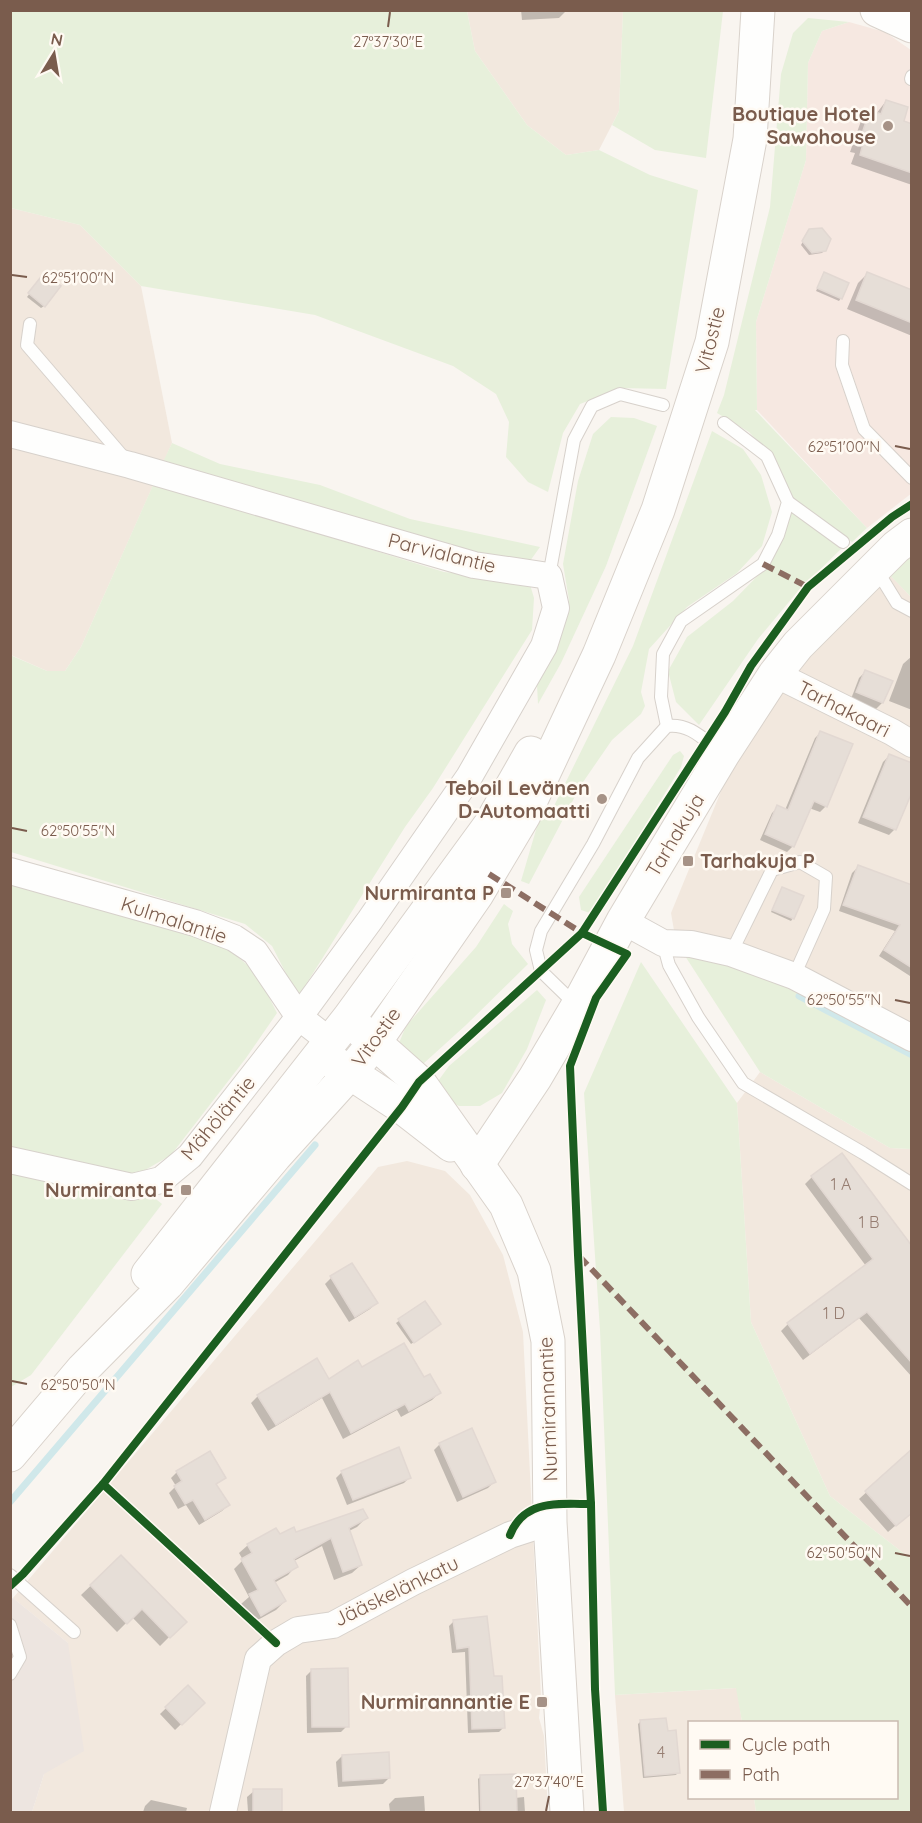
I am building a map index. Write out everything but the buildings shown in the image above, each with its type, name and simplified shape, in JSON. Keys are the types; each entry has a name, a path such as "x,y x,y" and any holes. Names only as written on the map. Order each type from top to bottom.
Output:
{"main road":[{"name":"Vitostie","path":"10,1455 83,1369 167,1284 275,1156 350,1073 374,1043 477,894 524,815 599,655 658,510 712,342 750,139 758,10"},
{"path":"877,10 912,26"},
{"name":"Tarhakuja","path":"477,1165 535,1078 577,1007 623,921 723,754 775,674 798,645 896,547 912,535"},
{"name":"Vitostie","path":"83,1369 152,1269 334,1038 490,825 550,720 599,655"},
{"name":"Nurmirannantie","path":"334,1038 374,1043 419,1082 506,1205 534,1271 548,1341 550,1522 567,1812"},
{"name":"Nurmirannantie","path":"334,1038 350,1073 402,1107 477,1165"}],"street":[{"name":"Parvialantie","path":"10,434 130,465 474,565 549,576"},
{"path":"299,1017 370,920 469,777 539,656 556,608 549,576"},
{"name":"Tarhakaari","path":"775,674 912,744"},
{"name":"Kulmalantie","path":"10,871 195,923 234,939 255,952 299,1017 334,1038"},
{"path":"623,921 663,943 691,944 731,953 794,976 912,1038"},
{"name":"Mähöläntie","path":"10,1160 132,1187 161,1180 190,1156 299,1017"},
{"name":"Jääskelänkatu","path":"223,1812 258,1659 276,1642 298,1630 333,1624 499,1540 550,1522"}],"lane":[{"path":"30,324 27,345 130,465"},
{"path":"843,341 842,365 864,429 912,478"},
{"path":"549,576 574,440 592,406 620,394 663,405"},
{"path":"724,423 766,456 788,502 843,542"},
{"path":"667,726 661,697 663,654 681,621 763,564 778,535 788,502"},
{"path":"881,577 897,603 912,611"},
{"path":"577,1007 541,971 536,950 542,931 593,844 638,758 667,726 678,725 688,728 723,754"},
{"path":"731,953 772,870 800,862 826,877 824,909 794,976"},
{"path":"663,943 669,965 692,1006 743,1083 912,1184"},
{"path":"10,1575 74,1632"},
{"path":"10,1625 20,1657 10,1674"}],"shaded area":[{"path":"467,11 623,11 619,111 599,150 566,155 527,125 475,51"},
{"path":"849,22 885,32 911,50 912,493 867,528 757,410 756,322 806,160 808,63 822,31"},
{"path":"11,208 80,225 141,286 172,443 81,647 65,671 47,671 11,655"},
{"path":"886,571 911,597 911,1044 676,942 671,913 731,767 792,672"},
{"path":"760,1072 890,1148 911,1149 911,1559 830,1496 751,1322 737,1103"},
{"path":"407,1161 445,1171 470,1195 503,1255 523,1332 541,1697 539,1718 544,1736 548,1812 32,1812 44,1774 68,1643 13,1598 378,1167"},
{"path":"13,1598 68,1643 84,1751 44,1774 32,1812 11,1812 10,1600"},
{"path":"737,1688 742,1721 688,1721 688,1799 754,1799 756,1812 624,1812 615,1695"}],"green space":[{"path":"11,10 467,11 475,51 527,125 566,155 599,150 650,175 698,190 666,389 621,388 580,404 563,433 548,492 528,482 506,457 509,422 496,394 453,366 315,315 141,286 80,225 11,208"},
{"path":"623,11 723,11 706,158 655,150 612,125 619,111"},
{"path":"808,18 849,22 822,31 808,63 806,160 756,322 757,410 755,410 867,528 852,542 790,497 769,453 749,432 717,413 724,395 770,207 781,74 793,33"},
{"path":"611,417 634,418 657,426 606,566 561,663 538,704 537,685 569,600 563,564 578,481 593,434"},
{"path":"712,431 743,449 761,475 772,512 762,546 737,573 687,607 649,649 641,692 645,706 641,714 612,740 581,785 529,884 521,881 538,823 554,806 633,646"},
{"path":"172,443 220,464 320,485 410,519 540,547 530,561 440,547 163,462"},
{"path":"154,483 444,572 529,581 534,598 532,630 298,997 272,946 245,924 11,852 10,655 47,671 65,671 81,647"},
{"path":"792,511 841,549 798,591 758,639 699,725 676,702 668,671 687,637 733,601 770,563"},
{"path":"911,549 911,597 886,571"},
{"path":"680,751 684,756 681,767 595,907 590,913 581,910 579,897 673,755"},
{"path":"11,885 220,942 257,973 277,1013 246,1058 171,1155 135,1176 11,1146"},
{"path":"504,904 513,911 508,924 512,944 528,964 423,1064 399,1043 406,1026 476,947"},
{"path":"676,942 784,979 911,1044 911,1149 890,1148 760,1072"},
{"path":"641,962 737,1103 751,1322 830,1496 911,1559 911,1812 756,1812 754,1799 898,1799 898,1721 742,1721 736,1688 615,1695 600,1330 584,1093"},
{"path":"537,990 546,1000 527,1049 502,1093 480,1106 459,1106 443,1098 433,1088 449,1066"},
{"path":"10,1171 152,1196 162,1204 31,1375 11,1387"}],"waterway":[{"path":"799,996 912,1055"},
{"path":"10,1502 315,1145"}],"marked path":[{"path":"763,564 808,587"},
{"path":"489,874 582,933"},
{"path":"579,1256 912,1607"}],"cycle path":[{"path":"10,1586 103,1484 402,1107 419,1082 582,933 725,712 751,666 808,587 892,517 912,504"},
{"path":"582,933 627,954 596,998 570,1066 591,1504 595,1689 603,1812"},
{"path":"103,1484 276,1643"},
{"path":"510,1535 516,1523 533,1509 555,1504 591,1504"}],"place":[{"name":"Boutique Hotel Sawohouse","path":"888,126"},
{"name":"Teboil Levänen D-Automaatti","path":"602,799"},
{"name":"Tarhakuja P","path":"688,861"},
{"name":"Nurmiranta P","path":"506,893"},
{"name":"Nurmiranta E","path":"186,1190"},
{"name":"Nurmirannantie E","path":"542,1702"}]}
